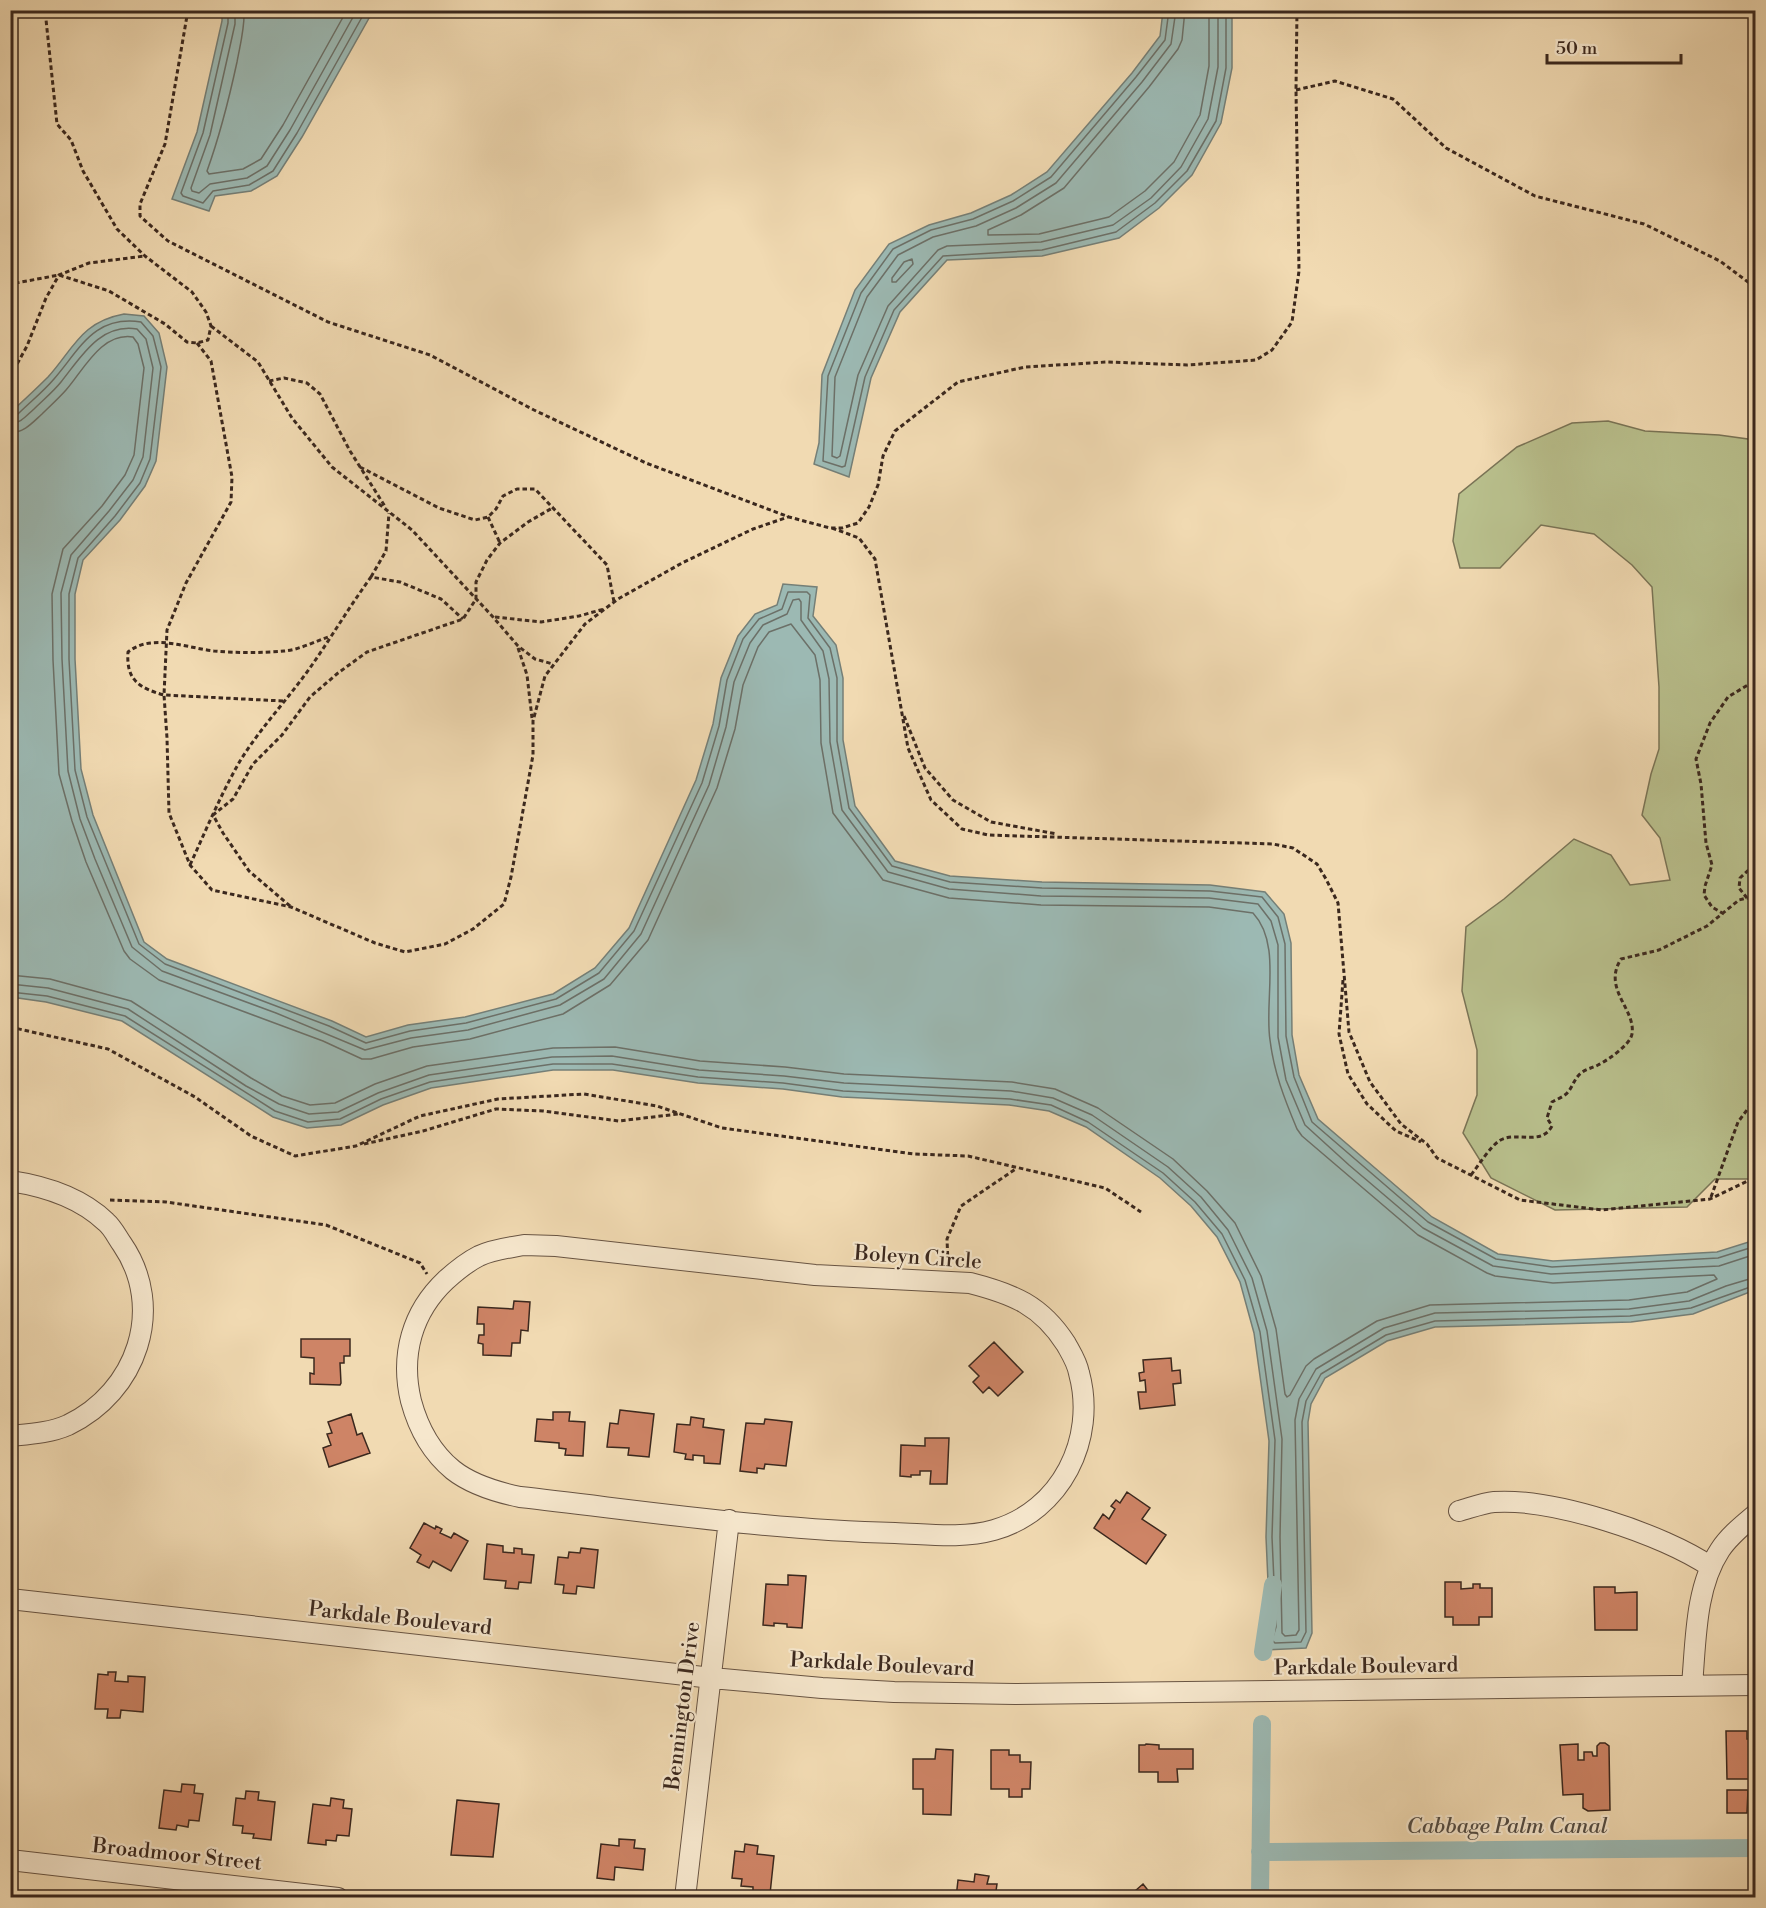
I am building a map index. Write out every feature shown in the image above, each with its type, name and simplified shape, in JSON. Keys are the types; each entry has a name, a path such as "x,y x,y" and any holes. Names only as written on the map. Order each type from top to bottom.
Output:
{"street":[{"path":"10,1181 46,1189 69,1198 107,1222 129,1254 139,1278 142,1299 139,1345 131,1365 114,1391 97,1407 68,1425 41,1434 10,1436"},
{"name":"Boleyn Circle","path":"524,1245 588,1249 815,1275 949,1282 970,1283 992,1288 1037,1310 1057,1330 1071,1353 1079,1372 1084,1399 1081,1441 1071,1466 1056,1491 1034,1511 1013,1523 993,1530 968,1535 864,1532 520,1497 496,1492 475,1484 453,1470 434,1451 414,1412 406,1368 408,1346 415,1322 437,1289 459,1268 495,1250 524,1245"},
{"path":"1459,1511 1492,1502 1523,1502 1590,1516 1676,1547 1711,1568"},
{"path":"1692,1685 1700,1605 1711,1568 1720,1549 1755,1514"},
{"name":"Bennington Drive","path":"685,1898 729,1520"},
{"name":"Parkdale Boulevard","path":"10,1599 712,1678 882,1692 1015,1694 1755,1685"},
{"name":"Broadmoor Street","path":"10,1860 339,1898"}],"path":[{"path":"45,10 57,124 71,140 83,171 117,229 145,256 192,292 206,312 211,326 208,340 197,343 187,342 165,324 109,291 59,275"},
{"path":"188,10 165,144 141,204 141,216 148,225 168,241 328,321 430,355 534,410 646,463 789,517 859,538 875,559 908,747 932,800 962,829 988,835 1273,844 1293,848 1317,864 1338,903 1349,1032 1370,1082 1401,1124 1427,1144 1437,1158 1520,1200 1602,1210 1710,1199 1755,1177"},
{"path":"830,528 842,528 858,522 878,485 883,456 895,431 958,382 1024,367 1107,362 1187,365 1256,360 1272,350 1292,321 1299,271 1296,90 1298,10"},
{"path":"1296,90 1335,81 1393,99 1446,148 1535,196 1644,224 1720,261 1752,285 1755,292"},
{"path":"10,289 16,283 59,275 89,263 145,256"},
{"path":"10,377 27,346 46,298 59,275"},
{"path":"211,326 258,362 292,418 332,467 412,530 518,646 535,659 554,664"},
{"path":"197,343 211,361 232,477 231,502 186,583 167,630 164,695 169,813 190,865 212,890 291,907 375,943 405,952 446,944 473,929 504,904 533,755 533,721 526,675 518,646"},
{"path":"190,865 241,759 311,667 386,551 389,512 360,467 320,394 307,383 284,378 269,381"},
{"path":"360,467 439,508 475,520 488,517 496,509 503,496 517,489 535,489 607,566 614,602"},
{"path":"213,815 233,799 253,764 282,735 310,697 338,672 367,652 463,619 476,599 476,582 487,560 500,543 528,522 554,507"},
{"path":"488,517 500,543"},
{"path":"533,721 545,676 585,624 614,602 682,563 753,529 789,517"},
{"path":"371,577 400,582 441,599 463,619"},
{"path":"493,617 542,622 606,609"},
{"path":"283,701 164,695 149,691 131,678 127,666 129,652 135,647 167,643 215,651 286,651 330,636"},
{"path":"1724,914 1712,907 1704,895 1712,865 1706,843 1701,784 1696,759 1710,723 1728,697 1755,680"},
{"path":"901,709 925,768 953,800 992,822 1067,836"},
{"path":"213,815 249,872 291,907"},
{"path":"1747,898 1739,888 1740,878 1755,863"},
{"path":"1471,1175 1498,1141 1510,1137 1541,1137 1549,1132 1552,1126 1546,1118 1552,1102 1567,1094 1575,1079 1584,1071 1600,1064 1628,1042 1632,1036 1632,1026 1615,980 1614,969 1621,959 1659,950 1707,926 1739,900 1747,898 1755,900"},
{"path":"1343,969 1339,1035 1348,1074 1367,1104 1396,1131 1427,1144"},
{"path":"10,1028 108,1049 195,1097 251,1136 295,1156 356,1146 423,1131 496,1109 543,1111 619,1121 679,1113"},
{"path":"356,1146 420,1116 498,1099 584,1094 657,1106 722,1128 914,1154 968,1156 1105,1188 1141,1212"},
{"path":"1710,1199 1738,1122 1755,1098"},
{"path":"949,1282 947,1239 961,1206 1017,1168"},
{"path":"101,1199 166,1202 326,1225 420,1263 437,1289"}],"green space":[{"path":"1608,421 1645,431 1719,435 1755,440 1755,1179 1715,1179 1687,1207 1555,1210 1491,1178 1463,1133 1477,1095 1477,1050 1462,991 1466,927 1504,899 1574,839 1611,855 1630,885 1670,880 1660,838 1642,815 1659,749 1659,687 1652,587 1632,565 1594,534 1541,525 1500,568 1460,568 1453,541 1459,494 1517,447 1572,423"}],"water":[{"path":"222,11 373,11 302,137 277,176 251,191 215,196 209,211 172,199 197,132 222,21"},
{"path":"1163,11 1232,11 1232,68 1221,123 1192,175 1159,208 1119,238 1042,256 947,260 900,312 871,378 849,477 814,464 819,443 822,375 855,290 889,244 929,225 971,213 1011,195 1047,172 1132,73 1160,36"},
{"path":"124,314 144,316 159,333 167,367 156,461 145,486 120,520 83,560 75,594 75,659 81,769 93,815 144,942 167,959 332,1021 366,1037 408,1025 465,1017 553,994 595,968 629,928 696,780 713,724 721,678 738,636 755,614 777,605 783,584 817,587 813,616 836,645 843,678 843,740 855,806 895,861 950,876 1042,882 1210,885 1265,892 1284,914 1291,943 1292,1035 1299,1075 1318,1119 1432,1217 1498,1254 1553,1261 1717,1252 1755,1240 1755,1290 1693,1314 1631,1322 1435,1327 1387,1341 1325,1378 1311,1404 1308,1422 1312,1633 1306,1648 1263,1650 1270,1627 1266,1537 1269,1441 1254,1333 1240,1282 1217,1237 1191,1206 1160,1178 1086,1127 1049,1111 1009,1105 842,1097 783,1089 698,1083 613,1070 553,1070 431,1088 383,1105 341,1125 307,1128 273,1117 122,1021 46,1002 11,997 11,412 48,377 72,346 88,330 109,318"}],"building":[{"path":"514,1301 530,1302 528,1331 521,1330 520,1343 512,1343 511,1356 483,1355 483,1344 478,1343 479,1335 484,1335 484,1324 477,1324 478,1307 513,1309"},
{"path":"301,1339 350,1339 350,1356 344,1356 344,1363 340,1363 340,1385 310,1384 310,1373 314,1374 314,1358 301,1357"},
{"path":"994,1342 1023,1372 998,1396 989,1387 983,1393 973,1382 979,1376 969,1366"},
{"path":"1171,1358 1172,1371 1180,1370 1181,1383 1173,1384 1175,1405 1140,1409 1138,1392 1146,1392 1145,1380 1140,1381 1139,1373 1144,1372 1143,1360"},
{"path":"620,1410 654,1414 649,1457 628,1455 629,1448 607,1447 610,1423 618,1424"},
{"path":"553,1412 570,1412 569,1421 585,1422 583,1456 565,1455 566,1449 559,1448 559,1443 535,1441 537,1419 553,1420"},
{"path":"351,1414 357,1435 362,1433 370,1453 329,1467 323,1448 331,1445 327,1434 332,1433 328,1422"},
{"path":"691,1417 704,1419 703,1427 724,1430 720,1464 704,1463 704,1456 693,1455 693,1460 685,1459 686,1454 674,1452 677,1424 690,1425"},
{"path":"765,1419 792,1422 786,1466 765,1464 764,1469 757,1468 757,1473 740,1471 746,1423 764,1424"},
{"path":"925,1438 949,1438 947,1484 930,1484 931,1471 920,1471 920,1475 911,1475 911,1477 900,1476 901,1445 925,1446"},
{"path":"1127,1492 1150,1508 1142,1519 1166,1535 1146,1564 1094,1528 1103,1514 1109,1519 1115,1509 1111,1506 1116,1500 1120,1503"},
{"path":"424,1523 435,1529 436,1526 442,1529 440,1533 451,1538 454,1533 468,1541 451,1571 433,1561 429,1568 417,1562 421,1555 410,1548"},
{"path":"487,1544 503,1546 503,1552 514,1553 514,1548 522,1549 522,1554 534,1555 531,1583 519,1582 518,1589 505,1588 506,1581 484,1579"},
{"path":"581,1548 598,1550 594,1588 577,1586 576,1594 563,1593 564,1585 555,1584 558,1557 568,1558 569,1552 580,1553"},
{"path":"788,1575 806,1576 802,1628 774,1623 774,1626 763,1625 766,1584 788,1585"},
{"path":"1445,1582 1461,1582 1461,1589 1473,1588 1473,1584 1480,1584 1480,1588 1492,1588 1492,1617 1479,1617 1479,1625 1453,1625 1453,1617 1445,1617"},
{"path":"1594,1587 1615,1587 1615,1593 1637,1592 1637,1630 1595,1630"},
{"path":"108,1672 116,1672 115,1681 128,1682 128,1676 145,1677 143,1712 121,1710 120,1718 107,1718 108,1709 95,1709 98,1674 108,1675"},
{"path":"1726,1731 1747,1731 1747,1739 1756,1739 1756,1779 1727,1779"},
{"path":"1600,1743 1609,1746 1610,1810 1588,1811 1583,1808 1583,1794 1563,1795 1560,1745 1578,1744 1578,1760 1584,1760 1584,1752 1592,1752 1593,1756 1597,1756 1597,1746"},
{"path":"1139,1745 1159,1745 1159,1749 1193,1749 1193,1769 1177,1769 1178,1782 1158,1782 1158,1772 1139,1772"},
{"path":"936,1749 953,1750 951,1815 923,1814 923,1789 913,1789 913,1759 935,1759"},
{"path":"991,1750 1009,1750 1009,1755 1020,1755 1020,1762 1031,1762 1030,1789 1022,1789 1022,1797 1009,1797 1009,1789 991,1789"},
{"path":"182,1784 195,1785 194,1793 203,1794 199,1821 189,1820 188,1827 177,1825 176,1830 159,1828 164,1790 181,1792"},
{"path":"1727,1790 1748,1790 1747,1813 1727,1813"},
{"path":"246,1791 259,1792 258,1800 275,1802 271,1840 253,1838 254,1834 242,1833 243,1826 233,1825 236,1798 245,1799"},
{"path":"331,1798 344,1800 343,1808 352,1809 349,1836 337,1835 336,1841 326,1840 326,1845 308,1843 313,1804 330,1806"},
{"path":"457,1800 499,1804 493,1857 451,1855"},
{"path":"619,1839 635,1840 634,1848 645,1849 643,1870 615,1867 614,1880 597,1878 601,1844 619,1846"},
{"path":"745,1844 758,1846 757,1854 774,1856 770,1894 753,1892 753,1887 741,1886 742,1879 732,1878 735,1851 744,1852"},
{"path":"975,1874 989,1876 987,1884 997,1884 995,1898 956,1898 958,1880 974,1882"},
{"path":"1143,1884 1154,1898 1127,1898"}],"waterway":[{"path":"1263,1652 1273,1585"},
{"path":"1260,1898 1262,1724"},
{"name":"Cabbage Palm Canal","path":"1260,1852 1756,1848"}]}
